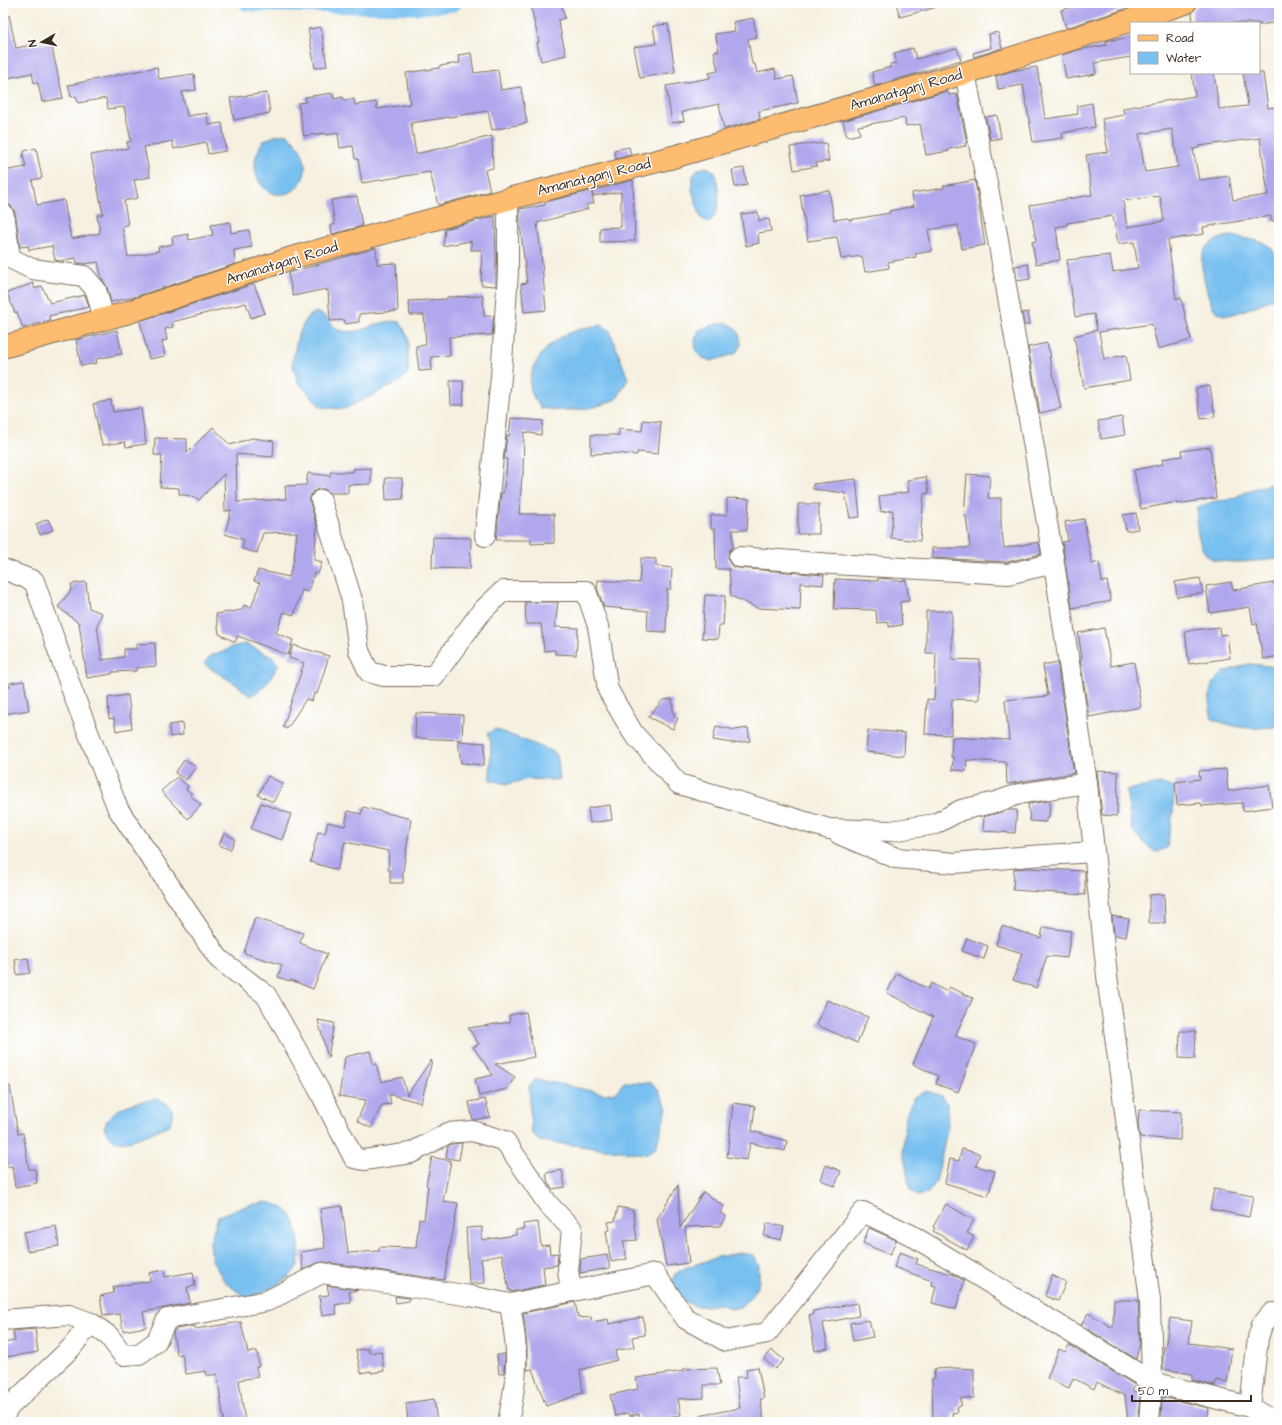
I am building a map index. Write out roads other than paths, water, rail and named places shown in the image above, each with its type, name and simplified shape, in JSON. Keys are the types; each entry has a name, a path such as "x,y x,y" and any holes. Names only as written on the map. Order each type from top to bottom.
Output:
{"main road":[{"name":"Amanatganj Road","path":"3,347 126,313 295,257 508,199 673,157 966,73 1185,3"}],"street":[{"path":"966,73 997,234 1054,563 1087,783 1107,976 1150,1300 1152,1382 1149,1422"},
{"path":"485,536 501,377 508,272 508,199"},
{"path":"3,214 10,258 32,268 84,276 96,290 104,319"},
{"path":"321,500 352,600 359,651 369,672 384,676 434,676 481,612 502,591 586,591 598,626 608,690 633,733 679,784 829,829 896,858 955,863 1094,852"},
{"path":"739,556 833,564 1008,574 1054,563"},
{"path":"3,569 34,581 74,696 118,809 219,959 266,995 318,1088 354,1158 364,1160 411,1154 448,1133 472,1131 505,1141 548,1204 572,1230 568,1270 571,1291"},
{"path":"829,829 891,831 935,824 961,810 996,802 1020,794 1087,783"},
{"path":"3,1320 69,1315 91,1323 109,1336 123,1355 139,1354 156,1342 166,1319 267,1301 322,1273 470,1296 510,1304 655,1274 686,1319 726,1340 767,1333 863,1212 911,1235 1152,1382 1250,1407 1276,1422"},
{"path":"508,1422 513,1395 516,1364 515,1341 510,1304"},
{"path":"1250,1407 1258,1338 1262,1325 1272,1313 1279,1314"},
{"path":"3,1416 10,1406 72,1348 91,1323"}],"water":[{"path":"287,134 294,141 303,155 305,165 304,176 299,185 292,191 283,194 273,194 264,188 260,183 256,172 255,160 264,141 278,135"},
{"path":"707,167 715,172 719,199 716,213 708,223 701,218 692,190 693,176 698,169"},
{"path":"1232,236 1256,241 1269,246 1276,256 1278,263 1280,285 1277,297 1235,314 1224,315 1213,308 1204,277 1202,258 1203,253 1213,242"},
{"path":"316,312 323,315 337,329 350,332 386,322 400,322 408,337 408,372 401,381 344,409 321,407 298,382 292,363 298,335 307,317"},
{"path":"726,323 734,326 738,331 741,345 735,354 711,361 703,358 696,351 695,340 699,330 712,325"},
{"path":"601,325 610,331 628,379 617,399 595,407 575,410 541,408 534,398 530,386 532,372 538,359 552,344 570,333 580,329"},
{"path":"1279,482 1279,559 1232,562 1214,560 1209,557 1202,547 1198,535 1196,518 1198,507 1215,501 1229,500 1253,489"},
{"path":"246,644 272,657 279,665 264,687 250,696 204,663 211,655 223,652 231,647"},
{"path":"1249,664 1279,667 1279,726 1245,728 1212,719 1209,703 1212,684 1224,672"},
{"path":"495,729 554,752 558,760 560,779 529,779 507,784 490,780 491,742 487,734"},
{"path":"1160,784 1174,787 1173,813 1167,848 1155,852 1132,830 1126,790"},
{"path":"536,1079 605,1094 616,1092 624,1082 652,1083 659,1091 667,1108 656,1148 645,1154 539,1141 531,1132 529,1087"},
{"path":"927,1091 942,1096 947,1104 948,1126 936,1182 927,1194 918,1196 910,1190 903,1150 906,1116 914,1097"},
{"path":"158,1099 171,1108 172,1114 170,1124 133,1140 118,1142 109,1136 104,1128 112,1114 134,1103"},
{"path":"267,1202 283,1208 294,1219 299,1242 298,1264 296,1269 281,1282 252,1297 246,1298 225,1282 212,1260 210,1242 218,1216 249,1205"},
{"path":"740,1253 754,1255 759,1266 759,1281 753,1295 740,1307 731,1309 720,1304 696,1306 681,1301 672,1281 675,1274 685,1268 718,1257"}],"waterway":[{"path":"248,3 420,6 453,3"}]}
